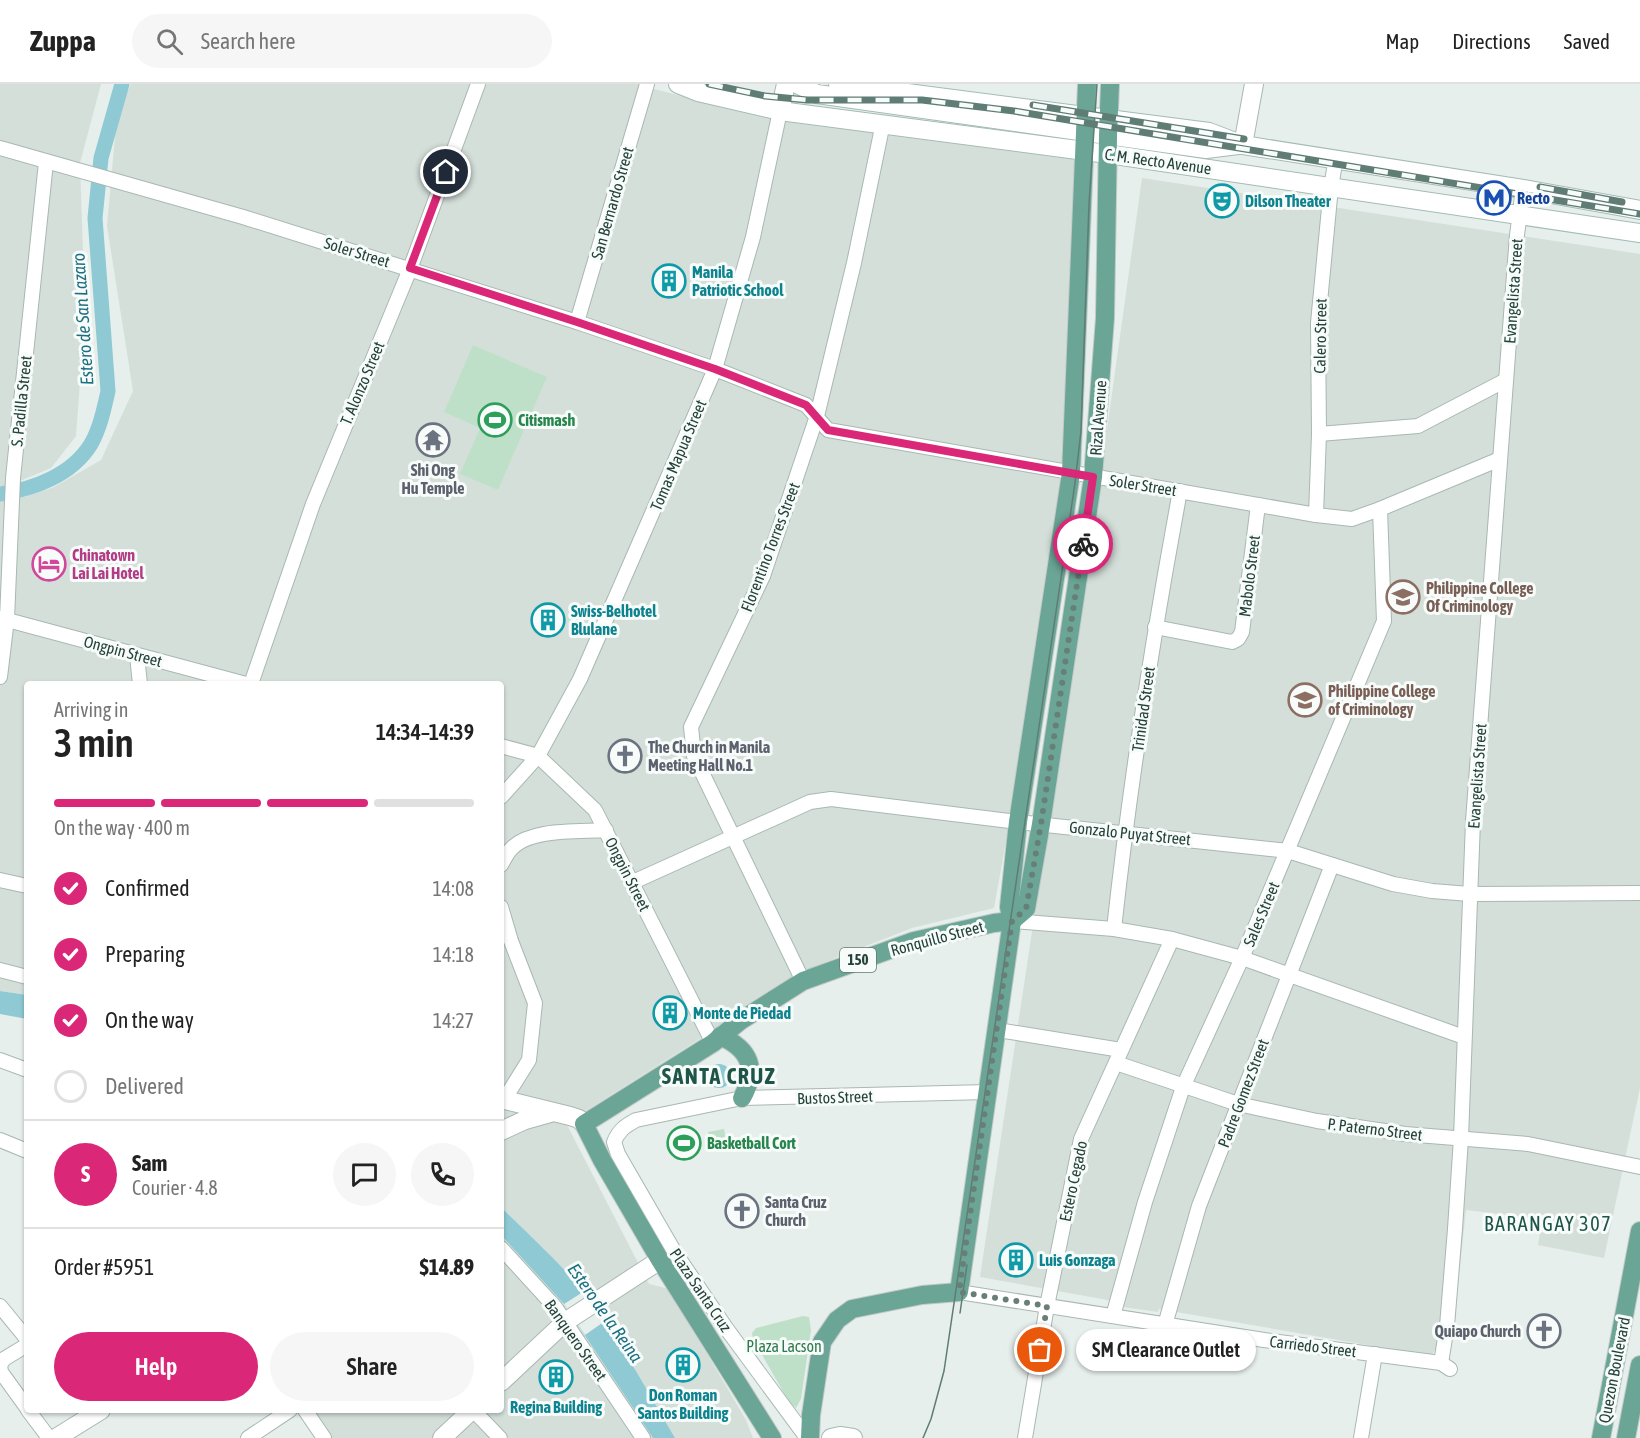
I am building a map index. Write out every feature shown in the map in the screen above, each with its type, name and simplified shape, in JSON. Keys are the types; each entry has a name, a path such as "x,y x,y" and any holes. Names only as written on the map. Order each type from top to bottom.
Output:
{"main road":[{"name":"C. M. Recto Avenue","path":"678,84 698,92 780,111 883,123 1084,152 1108,136 1206,148 1243,145 1336,158 1640,210"},
{"name":"Tomas Mapua Street","path":"780,111 786,84"},
{"name":"C. M. Recto Avenue","path":"797,84 817,94 1085,124"},
{"name":"C. M. Recto Avenue","path":"838,84 1085,124 1108,136 1331,187 1640,233"},
{"name":"Rizal Avenue","path":"959,1292 1012,921 1010,907 1018,822 1071,473 1087,84"},
{"name":"Rizal Avenue","path":"1012,921 1026,909 1093,477 1105,318 1110,84"},
{"path":"1243,145 1254,84"},
{"name":"Ronquillo Street","path":"584,1124 716,1040 740,1021 803,981 914,941 1012,921"},
{"path":"716,1040 734,1042 745,1054 750,1069 750,1084 742,1098"},
{"path":"504,1101 579,1119 584,1124"},
{"path":"504,1130 525,1120 551,1113"},
{"name":"Plaza Santa Cruz","path":"584,1124 602,1160 667,1256 768,1437"},
{"name":"Quezon Boulevard","path":"1601,1438 1640,1231"},
{"path":"504,1379 569,1320 667,1256"},
{"name":"Carriedo Street","path":"809,1438 822,1342 837,1320 852,1309 922,1295 959,1292"},
{"name":"Quezon Boulevard","path":"1626,1438 1640,1365"},
{"path":"56,1438 96,1413"},
{"path":"442,1438 469,1413"},
{"path":"831,1438 840,1436 853,1438"}],"street":[{"name":"T. Alonzo Street","path":"252,681 313,504 410,268 478,84"},
{"name":"San Bernardo Street","path":"577,322 646,84"},
{"name":"Tomas Mapua Street","path":"504,794 538,756 580,679 715,369 753,237 780,111"},
{"name":"Florentino Torres Street","path":"803,981 694,756 692,727 763,576 817,416 854,263 883,123"},
{"name":"Soler Street","path":"0,148 243,217 577,322 715,369 806,405 828,430 1258,506 1352,519 1500,459"},
{"name":"Calero Street","path":"1316,515 1319,434 1318,323 1331,187 1336,158"},
{"name":"S. Padilla Street","path":"0,677 13,478 46,162"},
{"name":"Evangelista Street","path":"1445,1366 1461,1138 1474,810 1506,380 1523,189"},
{"path":"1319,434 1418,426 1506,380"},
{"name":"Trinidad Street","path":"1114,929 1125,832 1155,627 1180,491"},
{"name":"Mabolo Street","path":"1155,627 1232,642 1238,639 1242,632 1258,506"},
{"name":"Sales Street","path":"1113,1316 1145,1202 1183,1087 1242,958 1384,621 1380,509"},
{"name":"Ongpin Street","path":"4,618 234,681"},
{"path":"137,656 140,681"},
{"name":"Ongpin Street","path":"504,747 538,756 595,810 716,1040"},
{"name":"Gonzalo Puyat Street","path":"633,882 810,802 831,799 1288,851 1393,884 1432,891 1470,894 1640,893"},
{"path":"504,860 510,849 536,835 606,830"},
{"name":"Padre Gomez Street","path":"1165,1325 1199,1206 1332,865"},
{"path":"0,880 24,885"},
{"path":"504,917 535,1004 529,1060 504,1097"},
{"name":"Ronquillo Street","path":"1012,921 1114,929 1172,939 1242,958 1464,1037"},
{"name":"Estero Cegado","path":"1025,1438 1047,1306 1081,1139 1172,939"},
{"path":"0,970 24,975"},
{"name":"P. Paterno Street","path":"998,1030 1119,1057 1183,1087 1238,1104 1317,1121 1405,1134 1528,1144 1640,1167"},
{"path":"0,1060 24,1069"},
{"name":"Bustos Street","path":"618,1134 624,1126 636,1120 742,1098 988,1092"},
{"name":"Plaza Santa Cruz","path":"618,1134 614,1142 618,1154 667,1256 726,1328 809,1438"},
{"path":"0,1140 24,1150"},
{"name":"Banquero Street","path":"504,1251 569,1320 643,1438"},
{"name":"Carriedo Street","path":"959,1292 1445,1366"},
{"path":"0,1306 24,1335"},
{"path":"24,1347 4,1359 0,1365 1,1372 24,1404"},
{"path":"1361,1438 1375,1354"},
{"path":"31,1413 49,1438"},
{"path":"248,1438 286,1413"},
{"path":"307,1413 324,1438"},
{"path":"475,1413 500,1438"}],"shaded area":[{"path":"0,84 101,84 80,163 85,314 76,436 51,468 3,488 0,487"},
{"path":"131,84 641,84 780,121 1079,160 1064,468 1028,718 994,908 912,928 815,966 566,1123 649,1284 669,1289 746,1420 753,1438 675,1438 605,1321 583,1292 545,1250 504,1210 504,681 24,681 24,995 0,991 0,501 28,496 54,487 101,460 133,391 107,226 117,115"},
{"path":"1142,178 1640,254 1640,1088 1604,1258 1538,1245 1542,1219 1466,1210 1454,1321 1431,1356 1159,1309 1158,1312 1123,1307 1124,1303 980,1277 1101,473"},
{"path":"504,1238 564,1304 653,1438 324,1438 307,1413 504,1413"}],"green space":[{"name":"Citismash","path":"473,345 547,377 498,490 460,474 480,428 444,412"},
{"path":"724,1129 726,1141 710,1144 708,1132"},
{"name":"Basketball Cort","path":"693,1134 695,1148 675,1152 674,1138"},
{"name":"Plaza Lacson","path":"803,1316 809,1317 811,1330 801,1399 796,1408 789,1402 753,1339 752,1333 756,1328"}],"water":[{"path":"0,991 24,995 24,1018 0,1014"},
{"path":"719,1064 727,1068 731,1076 727,1084 719,1088 711,1084 707,1076 711,1068"},
{"path":"504,1210 555,1260 597,1310 675,1438 653,1438 564,1304 504,1238"}],"pier":[{"path":"583,1292 605,1321 585,1335 564,1304"}],"waterway":[{"name":"Estero de San Lazaro","path":"0,494 39,484 63,472 83,455 97,432 108,391 95,218 101,158 122,84"}],"tram line":[{"path":"923,1438 931,1419 944,1371 1075,483 1081,431 1089,204 1097,84"},
{"path":"960,1313 967,1265"}],"railway":[{"path":"709,84 765,96 807,100 922,100 1014,111 1640,214"},
{"path":"1033,105 1244,139"},
{"path":"1540,187 1622,202"}],"way so far":[{"path":"1040,1350 1047,1306 959,1292 1012,921 1026,909 1083,544"}],"place":[{"name":"Recto","path":"1494,198"},
{"name":"Dilson Theater","path":"1222,201"},
{"name":"Manila Patriotic School","path":"669,281"},
{"name":"Citismash","path":"495,420"},
{"name":"Shi Ong Hu Temple","path":"433,440"},
{"name":"Chinatown Lai Lai Hotel","path":"49,564"},
{"name":"Philippine College Of Criminology","path":"1403,597"},
{"name":"Swiss-Belhotel Blulane","path":"548,620"},
{"name":"Philippine College of Criminology","path":"1305,700"},
{"name":"The Church in Manila Meeting Hall No.1","path":"625,756"},
{"name":"Monte de Piedad","path":"670,1013"},
{"name":"Basketball Cort","path":"684,1143"},
{"name":"Santa Cruz Church","path":"742,1211"},
{"name":"Luis Gonzaga","path":"1016,1260"},
{"name":"Quiapo Church","path":"1544,1331"},
{"name":"SM Clearance Outlet","path":"1040,1350"},
{"name":"Don Roman Santos Building","path":"683,1365"},
{"name":"Regina Building","path":"556,1377"}],"district":[{"name":"SANTA CRUZ","path":"719,1076"},
{"name":"BARANGAY 307","path":"1548,1224"}],"route":[{"path":"446,172 410,268 715,369 806,405 828,430 1093,477 1083,544"}],"water label":[{"name":"Estero de la Reina","path":"605,1313"}]}
